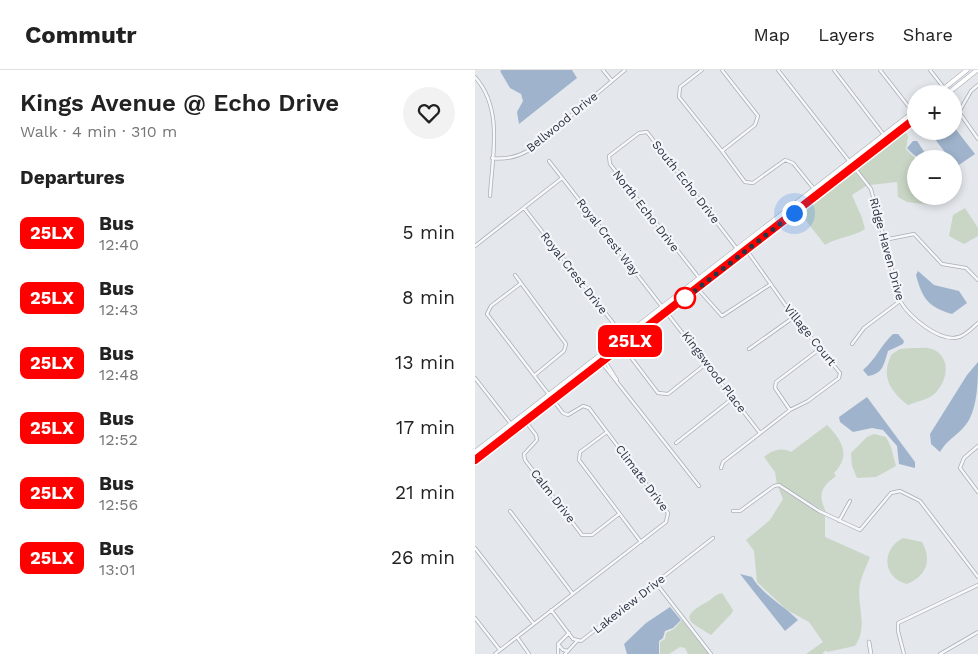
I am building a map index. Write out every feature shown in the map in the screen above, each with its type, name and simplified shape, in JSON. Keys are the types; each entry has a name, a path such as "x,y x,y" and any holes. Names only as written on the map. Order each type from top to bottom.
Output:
{"main road":[{"path":"948,85 967,70"},
{"path":"957,85 977,70"},
{"path":"475,452 550,396 884,135 907,119"},
{"path":"475,460 780,224 907,121"},
{"path":"776,219 780,224"}],"street":[{"path":"603,70 612,82"},
{"name":"Bellwood Drive","path":"492,158 502,159 515,156 531,149 625,70"},
{"path":"702,70 680,87 679,97 745,182 753,183 785,160 793,163 818,194"},
{"path":"721,70 758,116 755,125 722,151"},
{"name":"Ridge Haven Drive","path":"778,70 871,189 900,301 911,316 919,324 951,338 962,336 978,323"},
{"path":"834,70 884,135"},
{"path":"880,70 907,104"},
{"path":"930,70 942,85"},
{"path":"475,77 484,86 492,108 494,125 490,196"},
{"path":"978,85 971,91 959,112 978,139"},
{"name":"South Echo Drive","path":"624,144 639,132 647,132 741,254"},
{"name":"North Echo Drive","path":"624,144 609,156 610,164 700,279"},
{"name":"Royal Crest Way","path":"549,161 668,311"},
{"path":"475,246 562,178"},
{"name":"Royal Crest Drive","path":"524,208 624,338"},
{"path":"884,240 915,234 942,264 966,268 978,280"},
{"name":"Village Court","path":"721,468 723,462 760,432 790,410 809,401 839,378 840,373 794,317 743,245"},
{"path":"515,275 567,344 564,351 535,375"},
{"name":"Climate Drive","path":"520,284 491,306 487,314 563,413 568,415 586,406 669,515 666,522 551,610"},
{"path":"697,288 722,316 771,284"},
{"path":"851,344 864,328 900,301"},
{"name":"Kingswood Place","path":"668,311 760,432"},
{"path":"749,349 794,317"},
{"path":"623,347 658,393 663,395 668,394 707,363"},
{"path":"790,410 775,388 776,382 821,348"},
{"path":"603,362 699,486"},
{"path":"475,378 511,424"},
{"path":"676,443 733,398"},
{"name":"Calm Drive","path":"526,422 536,435 537,440 524,454 525,460 583,535 592,535 619,514"},
{"path":"607,432 580,452 579,460 641,542"},
{"path":"978,446 960,463 962,473 978,492"},
{"path":"733,511 740,511 774,486 779,485 839,521 860,530 891,493 900,491 919,501 978,577"},
{"path":"839,521 850,500"},
{"path":"509,511 573,594"},
{"name":"Lakeview Drive","path":"567,653 577,641 583,640 713,538"},
{"path":"475,548 534,624"},
{"path":"656,584 711,654"},
{"path":"904,654 898,631 899,623 978,585"},
{"path":"495,654 551,610 577,641"},
{"path":"475,618 500,650"},
{"path":"475,626 479,623"},
{"path":"940,654 978,632"},
{"path":"558,654 558,644 569,633"},
{"path":"517,637 529,654"},
{"path":"869,642 871,654"},
{"path":"558,644 567,653"}],"green space":[{"path":"906,131 907,202 898,197 897,182 870,185 857,169"},
{"path":"854,171 866,186 852,195 865,229 825,245 800,213"},
{"path":"965,208 978,228 978,236 964,244 949,236 953,215"},
{"path":"930,348 939,353 943,358 946,371 942,384 933,395 908,405 892,389 887,376 887,369 892,354 900,349"},
{"path":"827,425 837,436 843,448 843,454 842,460 834,473 836,476 827,484 822,492 822,501 826,512 777,484 775,472 764,457 777,450 791,452"},
{"path":"874,434 886,437 896,466 876,477 857,478 852,466 851,453 867,437"},
{"path":"778,487 825,516 825,537 870,557 860,584 862,623 855,646 827,652 826,650 822,654 806,654 823,642 809,622 787,610 757,582 754,551 746,540 770,520 783,499"},
{"path":"903,538 922,542 927,555 926,567 923,572 914,581 907,584 893,576 887,563 891,549"},
{"path":"722,593 733,610 711,635 694,624 689,617 696,608"},
{"path":"682,620 709,654 688,654 685,648 680,647 669,654 660,654 660,642 665,639 666,633 674,629"}],"water":[{"path":"572,70 577,78 519,124 517,112 523,101 521,94 510,88 500,71"},
{"path":"962,137 975,154 962,163 962,150 943,150 936,140 962,140"},
{"path":"913,141 917,141 923,150 909,150 907,148"},
{"path":"918,271 934,285 959,291 967,303 952,314 932,305 921,290 916,275"},
{"path":"893,334 898,334 904,341 903,344 888,351 880,371 868,376 863,370"},
{"path":"978,362 975,405 969,421 940,452 931,444 930,434 967,375"},
{"path":"867,397 915,462 915,468 899,464 897,446 883,430 872,428 853,432 840,422 839,417"},
{"path":"740,574 752,577 767,595 798,620 785,631"},
{"path":"670,607 681,620 673,628 665,631 663,638 659,641 659,654 627,654 624,644 646,623"}],"bus line":[{"name":"25LX","path":"475,460 907,125"}],"route":[{"path":"685,298 683,300 794,213"}]}
